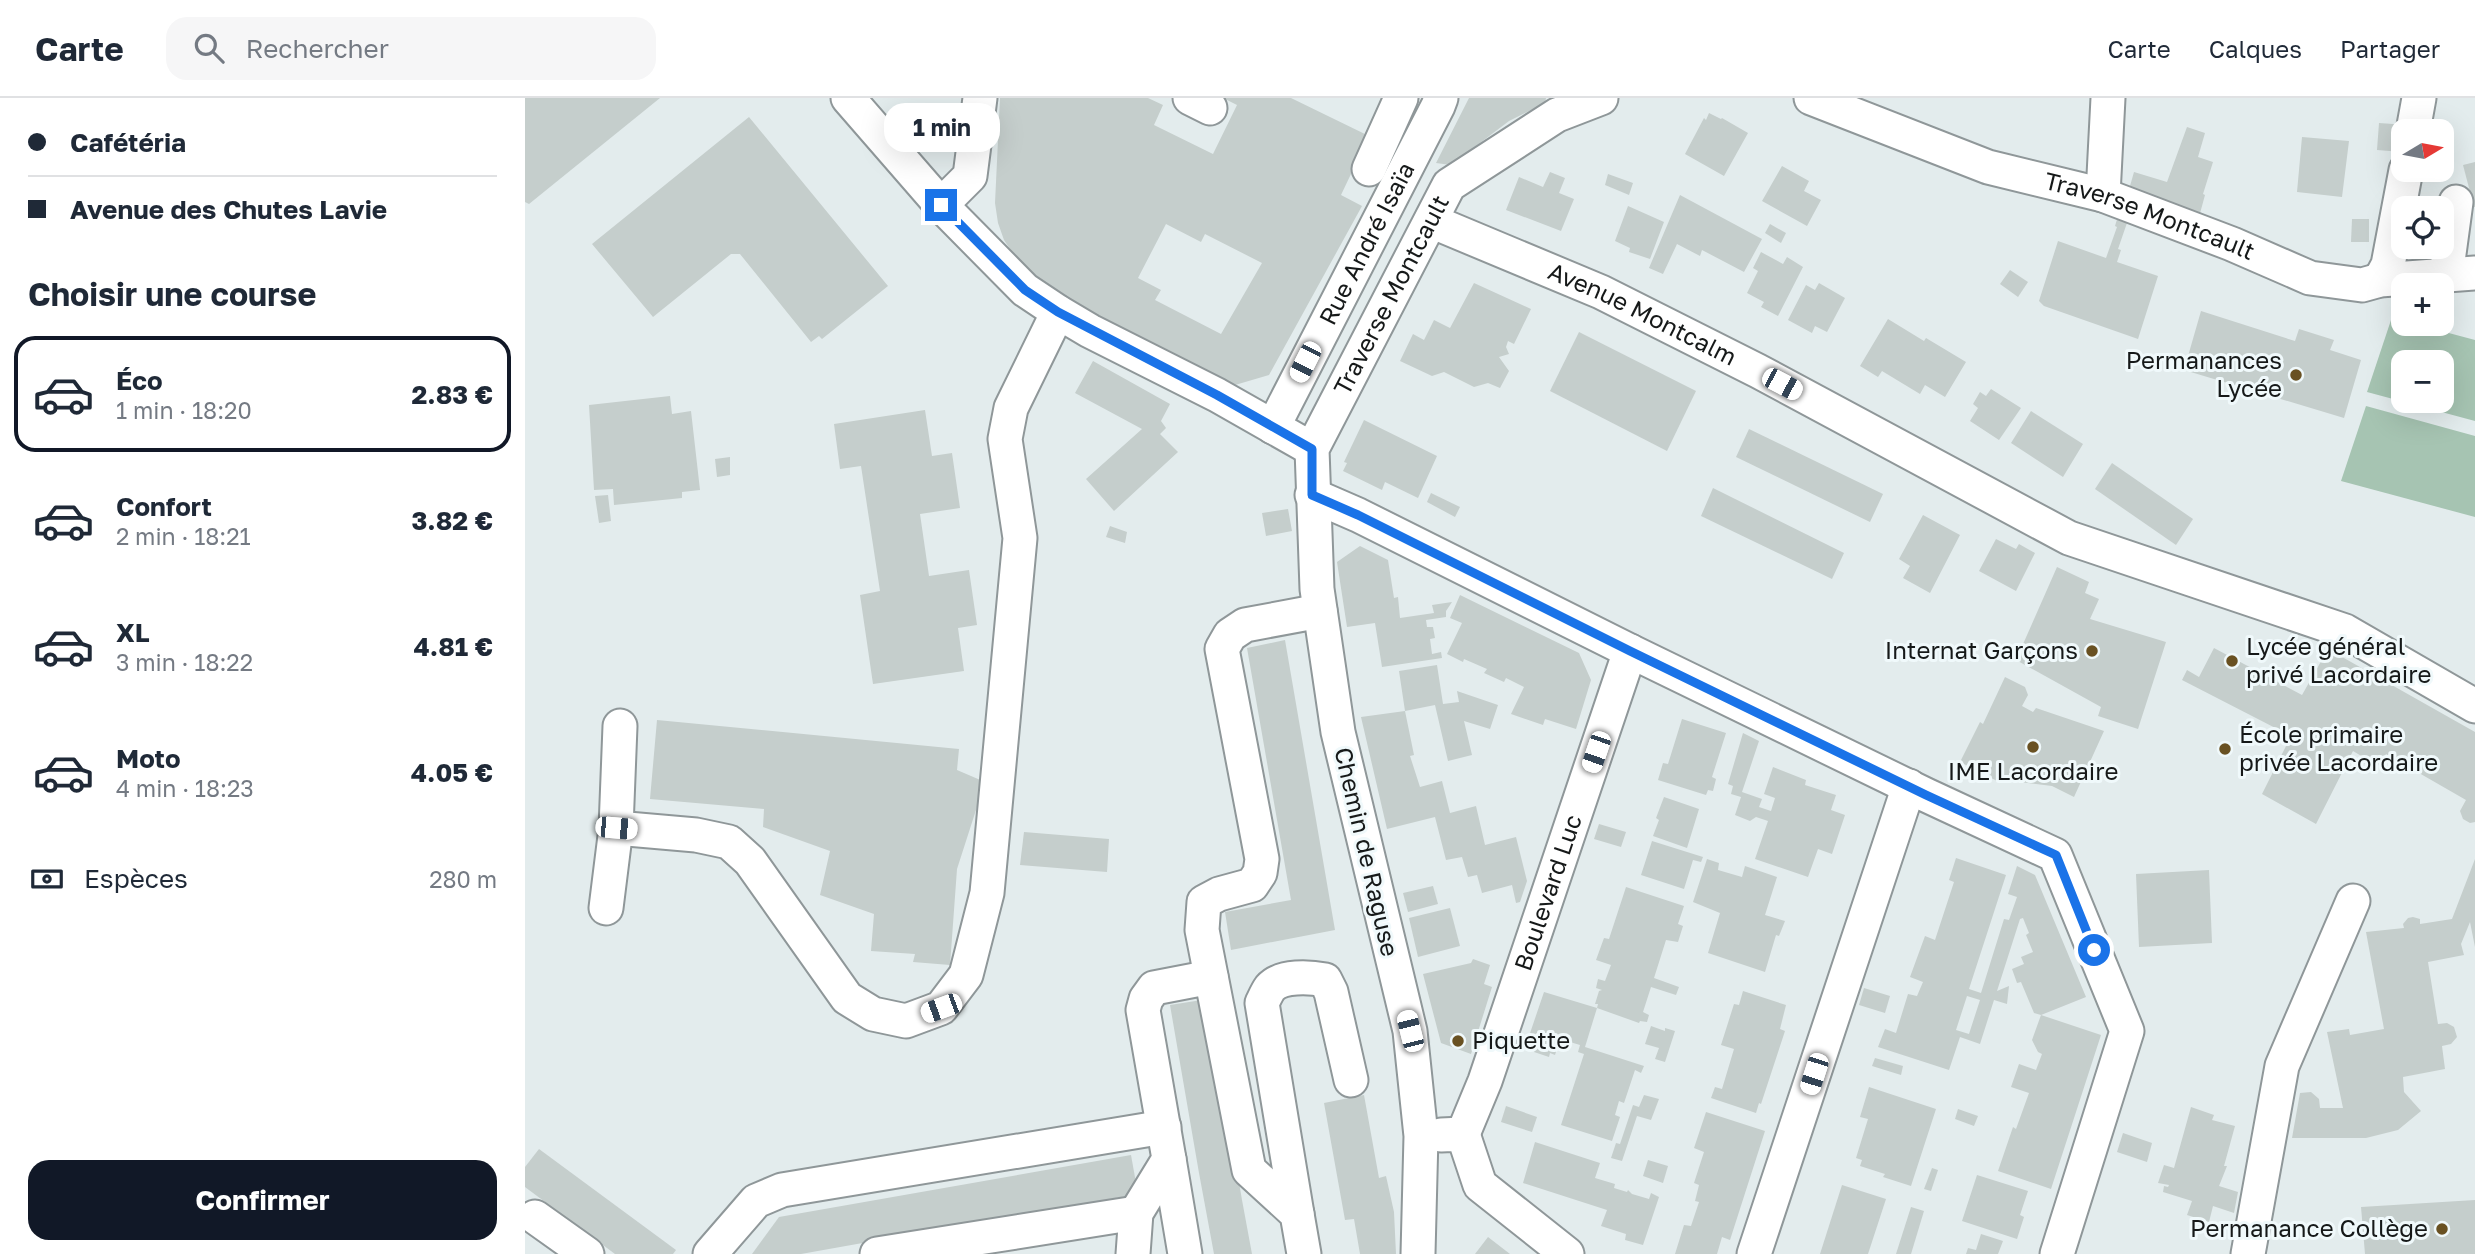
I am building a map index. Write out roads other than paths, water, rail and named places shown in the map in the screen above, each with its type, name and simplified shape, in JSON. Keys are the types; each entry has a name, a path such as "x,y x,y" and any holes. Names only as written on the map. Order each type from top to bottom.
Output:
{"street":[{"path":"848,98 941,205 1025,290 1058,312 1312,449"},
{"path":"941,205 970,176 980,98"},
{"name":"Rue André Isaïa","path":"1273,427 1441,98"},
{"name":"Traverse Montcault","path":"1312,449 1449,185 1557,115 1601,98"},
{"name":"Traverse Montcault","path":"1811,98 1988,167 2103,195 2232,244 2310,278 2362,285 2380,279 2461,274"},
{"path":"2103,195 2108,98"},
{"path":"2415,119 2419,98"},
{"path":"1369,169 1395,100"},
{"path":"2380,279 2388,265 2404,182"},
{"path":"2456,202 2461,274"},
{"name":"Avenue Montcalm","path":"1431,221 1601,292 1758,371 2069,538 2345,631 2475,706"},
{"path":"616,828 695,835 729,842 750,861 847,999 873,1014 906,1021 941,1008 966,975 987,893 1020,538 1005,439 1011,408 1058,312"},
{"name":"Chemin de Raguse","path":"1312,449 1317,589 1338,732 1410,1031 1421,1136 1418,1254"},
{"path":"1312,495 2056,855 2127,1031 2057,1254"},
{"path":"1297,1214 1249,1170 1202,930 1204,902 1219,894 1252,885 1260,873 1262,859 1222,649 1230,635 1245,625 1320,611"},
{"name":"Boulevard Luc","path":"1463,1134 1485,1081 1630,651"},
{"path":"606,908 616,828 620,726"},
{"path":"1754,1254 1909,786"},
{"path":"2248,1254 2282,1066 2353,901"},
{"path":"1185,1254 1143,1010 1146,999 1154,988 1211,977"},
{"path":"1304,1254 1262,1003 1272,986 1283,981 1310,977 1325,979 1331,992 1351,1080"},
{"path":"1421,1136 1463,1134 1480,1185 1567,1254"},
{"path":"1133,1254 1136,1213 1166,1143"},
{"path":"710,1254 756,1201 782,1190 1166,1143"},
{"path":"877,1254 1136,1213"},
{"path":"535,1217 587,1254"}],"place":[{"name":"Permanances Lycée","path":"2296,375"},
{"name":"Internat Garçons","path":"2092,651"},
{"name":"Lycée général privé Lacordaire","path":"2232,661"},
{"name":"IME Lacordaire","path":"2033,747"},
{"name":"École primaire privée Lacordaire","path":"2225,749"},
{"name":"Piquette","path":"1458,1041"},
{"name":"Permanance Collège","path":"2442,1229"}]}
